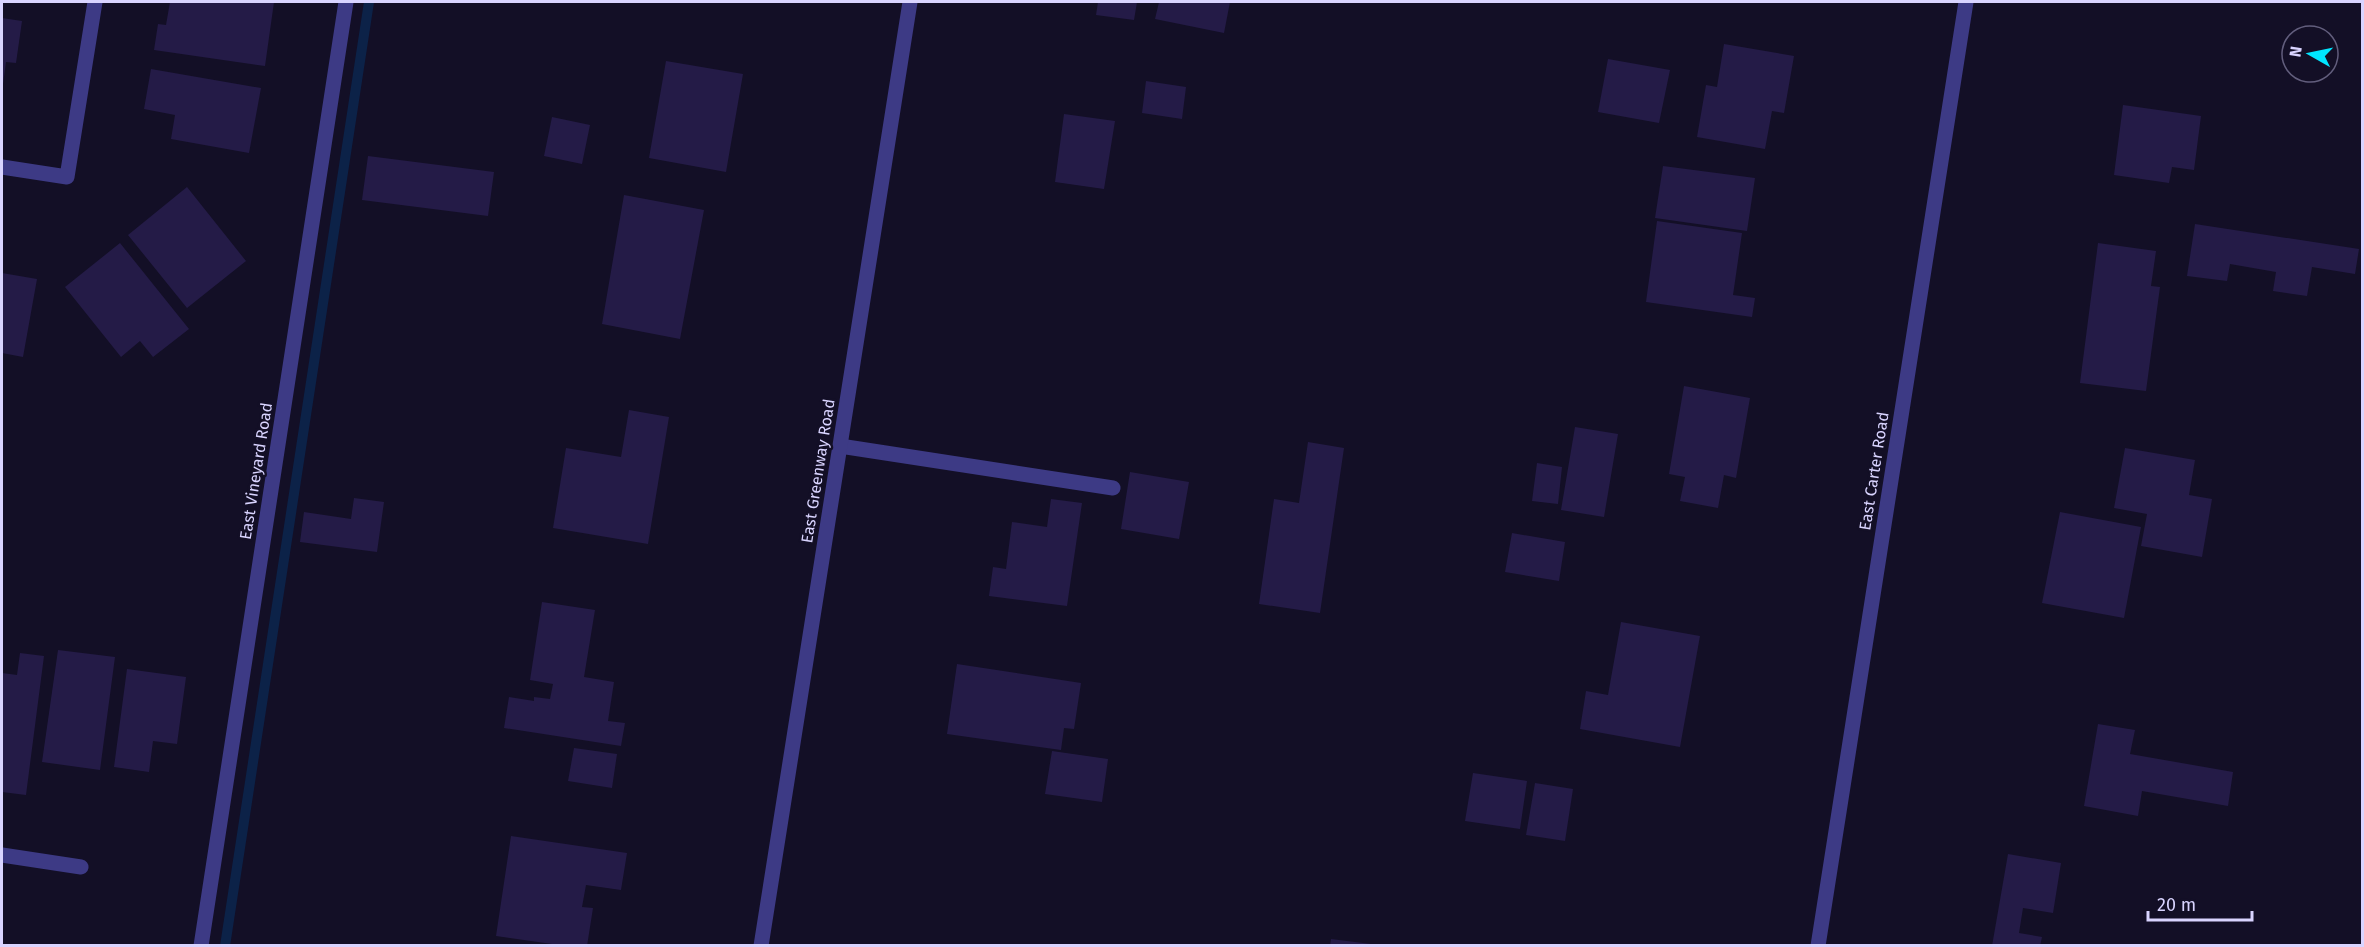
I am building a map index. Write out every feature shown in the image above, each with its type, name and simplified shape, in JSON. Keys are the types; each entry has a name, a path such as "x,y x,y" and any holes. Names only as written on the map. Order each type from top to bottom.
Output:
{"street":[{"path":"2,167 67,177 95,2"},
{"name":"East Vineyard Road","path":"201,945 346,2"},
{"name":"East Greenway Road","path":"761,945 910,2"},
{"name":"East Carter Road","path":"1818,945 1965,2"},
{"path":"840,446 1113,488"},
{"path":"2,855 81,867"}],"building":[{"path":"170,2 274,2 265,66 154,50 158,24 166,25"},
{"path":"1098,2 1137,2 1134,20 1096,15"},
{"path":"1159,2 1230,2 1224,33 1155,19"},
{"path":"2,18 22,21 16,63 6,62 3,84"},
{"path":"1724,44 1794,56 1784,113 1772,111 1765,149 1697,137 1706,85 1717,87"},
{"path":"1608,59 1670,70 1659,123 1598,112"},
{"path":"666,61 743,74 726,172 649,158"},
{"path":"151,69 261,88 249,153 171,139 175,115 144,109"},
{"path":"1146,81 1186,87 1182,119 1142,113"},
{"path":"2123,105 2201,116 2194,170 2172,167 2169,183 2114,175"},
{"path":"1064,114 1115,121 1104,189 1055,182"},
{"path":"552,117 590,125 582,164 544,156"},
{"path":"368,156 494,172 488,216 362,200"},
{"path":"1663,166 1755,178 1747,231 1655,218"},
{"path":"187,187 246,261 187,308 128,235"},
{"path":"624,195 704,210 680,339 602,324"},
{"path":"1657,221 1742,233 1733,295 1755,298 1752,317 1646,302"},
{"path":"2195,224 2359,249 2355,274 2312,267 2307,296 2273,291 2276,272 2230,264 2227,281 2187,276"},
{"path":"120,243 189,329 153,357 140,341 121,357 65,287"},
{"path":"2098,243 2156,251 2151,286 2160,287 2146,391 2080,383"},
{"path":"2,273 37,279 23,357 2,353"},
{"path":"1684,386 1750,398 1736,478 1724,475 1718,508 1680,501 1685,477 1669,474"},
{"path":"629,410 669,417 648,544 553,528 566,448 621,457"},
{"path":"1575,427 1618,434 1604,517 1561,510"},
{"path":"1308,442 1344,448 1320,613 1259,604 1274,499 1299,503"},
{"path":"2125,448 2195,460 2189,495 2212,499 2202,557 2141,546 2147,514 2114,508"},
{"path":"1537,463 1562,467 1558,504 1532,501"},
{"path":"1130,472 1189,482 1179,539 1121,529"},
{"path":"354,498 384,502 377,552 300,542 304,512 351,519"},
{"path":"1051,499 1082,503 1067,606 989,596 993,567 1006,569 1012,522 1047,527"},
{"path":"2060,512 2141,527 2124,618 2042,603"},
{"path":"1512,533 1565,542 1559,581 1505,572"},
{"path":"542,602 595,610 584,677 614,682 608,721 625,723 621,746 504,728 509,697 534,701 534,697 550,699 553,684 530,680"},
{"path":"1621,622 1700,636 1680,747 1580,729 1586,691 1608,695"},
{"path":"58,650 115,657 100,770 42,762"},
{"path":"20,653 44,656 26,795 2,792 2,673 17,675"},
{"path":"957,664 1081,683 1074,729 1064,728 1061,750 947,734"},
{"path":"127,669 186,677 177,744 153,741 149,772 114,767"},
{"path":"2098,724 2135,730 2130,754 2233,772 2228,806 2142,791 2138,816 2084,806"},
{"path":"574,748 617,754 612,788 568,781"},
{"path":"1052,751 1108,759 1102,802 1045,794"},
{"path":"1473,773 1527,781 1520,829 1465,821"},
{"path":"1535,783 1573,789 1565,841 1526,835"},
{"path":"511,836 627,853 621,890 586,885 582,907 593,908 587,946 566,946 496,936"},
{"path":"2008,854 2061,863 2053,913 2023,908 2019,933 2042,937 2040,946 1992,946"},
{"path":"1331,939 1371,944 1371,946 1330,946"}],"waterway":[{"path":"225,946 369,2"}]}
